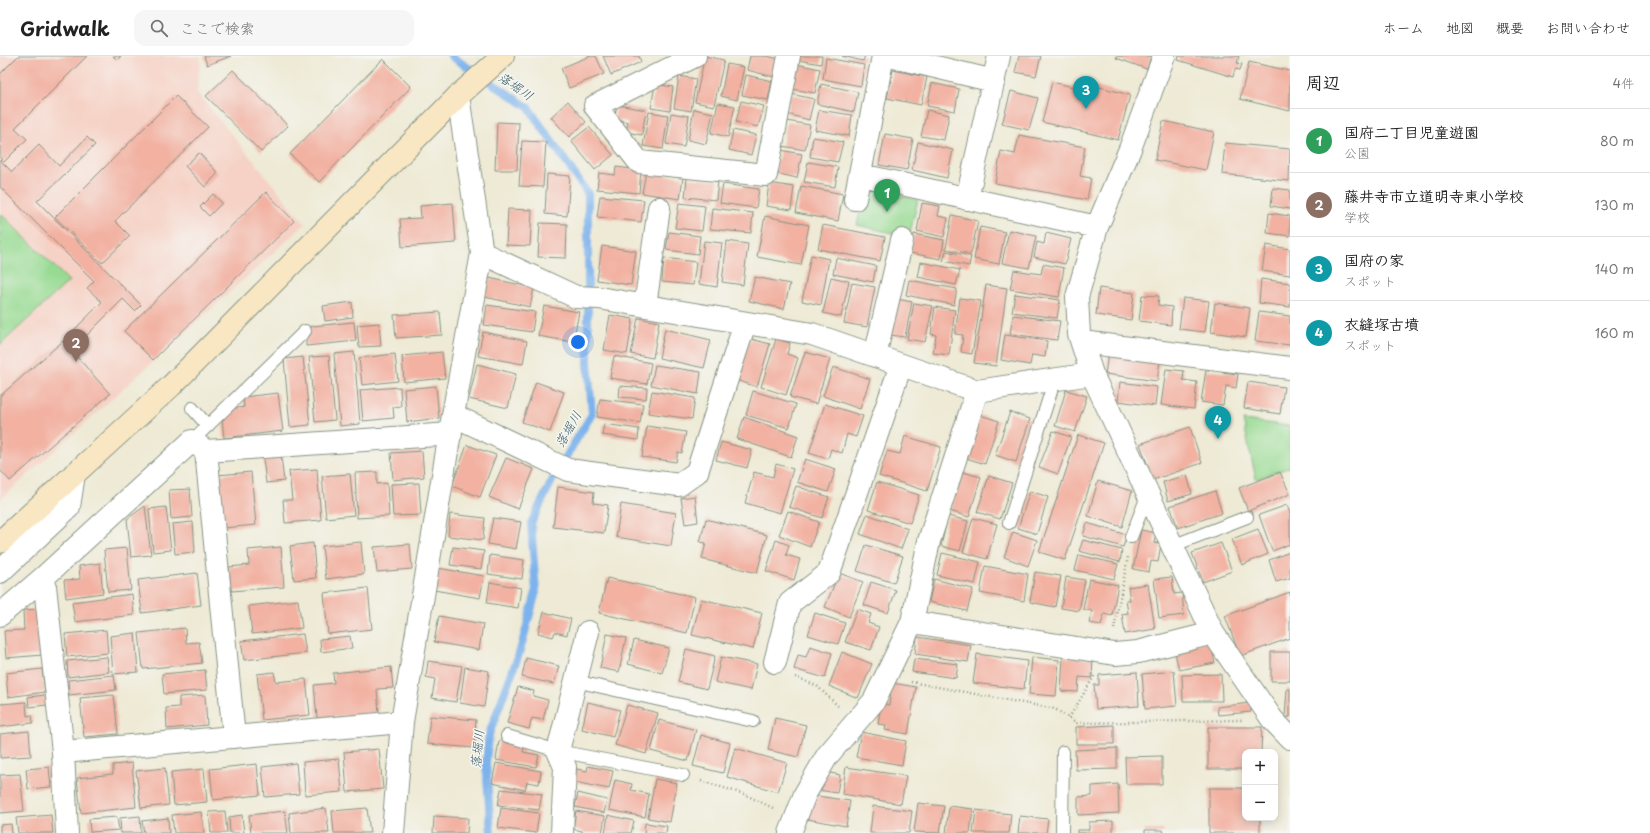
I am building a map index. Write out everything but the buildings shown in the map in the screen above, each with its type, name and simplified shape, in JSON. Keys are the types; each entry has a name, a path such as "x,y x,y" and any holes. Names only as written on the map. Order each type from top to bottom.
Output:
{"street":[{"path":"0,542 74,474 181,396 458,96 503,56"},
{"path":"695,56 595,106 639,162 766,175 789,56"},
{"path":"855,199 861,176 883,56"},
{"path":"890,56 994,81"},
{"path":"967,199 999,56"},
{"path":"1164,56 1130,149 1097,227 1077,297 1079,334 1092,374 1213,634 1272,719 1290,738"},
{"path":"393,833 402,722 482,253 458,96"},
{"path":"861,176 1097,227"},
{"path":"645,306 659,208"},
{"path":"875,356 902,240"},
{"path":"482,253 576,297 599,298 812,334 977,391 1092,374"},
{"path":"0,615 199,446 452,424 568,470 679,485 697,472 745,323"},
{"path":"1082,342 1290,368"},
{"path":"775,662 790,603 829,573 901,365"},
{"path":"791,829 805,794 827,756 874,700 912,622 929,541 977,391"},
{"path":"199,446 234,737"},
{"path":"0,572 69,507 74,474"},
{"path":"44,577 63,752 68,833"},
{"path":"912,622 1109,654 1138,652 1213,634"},
{"path":"562,833 565,767 558,751 588,632"},
{"path":"63,752 402,722"}],"lane":[{"path":"199,446 208,426 305,331"},
{"path":"1009,523 1055,379"},
{"path":"181,396 208,426"},
{"path":"1131,537 1148,494"},
{"path":"1172,546 1247,518"},
{"path":"575,681 753,721"},
{"path":"507,736 558,751 683,775"},
{"path":"1062,833 1063,752"}],"path":[{"path":"1068,718 1109,654 1131,537"},
{"path":"775,662 777,670 817,686 856,723"},
{"path":"886,677 1055,709 1077,723 1272,719"},
{"path":"683,775 744,794 791,829"}],"shaded area":[{"path":"0,56 201,56 197,92 305,224 0,500"}],"green space":[{"path":"865,188 918,200 909,237 857,225"},
{"path":"0,213 69,281 0,345"},
{"path":"1243,420 1290,426 1290,467 1256,479"}],"waterway":[{"name":"落堀川","path":"451,56 528,107 588,194 588,363 592,414 555,475 531,523 536,592 520,651 489,734 486,763 491,833"}],"place":[{"name":"国府の家","path":"1086,109"},
{"name":"国府二丁目児童遊園","path":"887,212"},
{"name":"藤井寺市立道明寺東小学校","path":"76,362"},
{"name":"衣縫塚古墳","path":"1218,439"}]}
